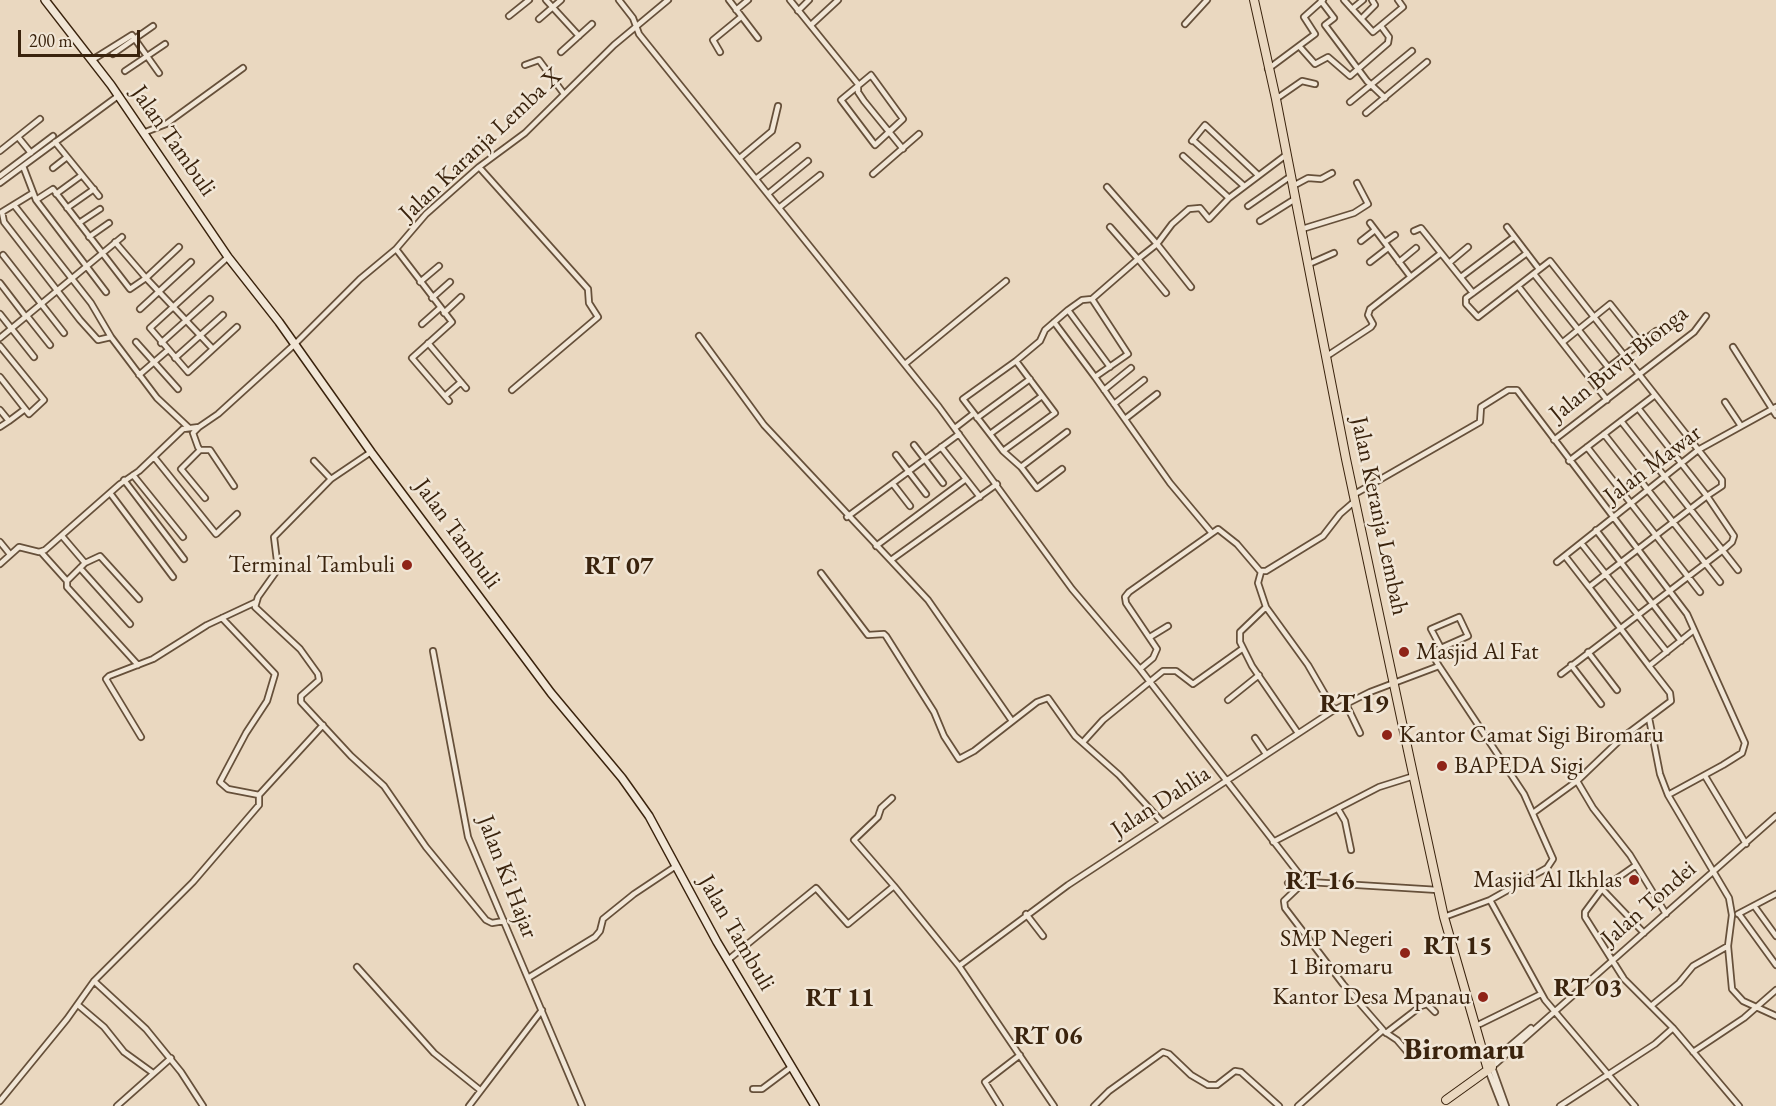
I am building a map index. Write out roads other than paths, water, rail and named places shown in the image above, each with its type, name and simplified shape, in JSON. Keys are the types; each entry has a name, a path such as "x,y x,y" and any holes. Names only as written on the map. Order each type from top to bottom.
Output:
{"main road":[{"name":"Jalan Keranja Lembah","path":"1254,0 1276,99 1354,498 1444,917 1489,1066"},
{"path":"1439,1106 1489,1066 1480,1024 1468,994"}],"street":[{"name":"Jalan Tambuli","path":"45,0 118,96 228,257 295,344 371,452 551,693 622,778 649,816 728,960 790,1068 815,1106"},
{"path":"509,16 529,0"},
{"path":"546,0 579,36"},
{"path":"539,19 561,0"},
{"path":"619,0 631,15 635,26 955,428 1059,571 1140,669 1305,881 1439,890"},
{"name":"Jalan Karanja Lemba X","path":"199,427 218,414 295,344 360,279 396,249 426,214 479,167 525,134 635,26 668,0"},
{"path":"729,0 758,38"},
{"path":"736,10 748,0"},
{"path":"790,0 858,84 858,92 903,149"},
{"path":"798,11 809,0"},
{"path":"810,25 838,0"},
{"path":"1185,24 1208,0"},
{"path":"1344,0 1372,32 1403,7 1398,0"},
{"path":"1352,9 1363,0"},
{"path":"1361,19 1375,5 1372,0"},
{"path":"1268,69 1315,34 1334,18 1319,1 1304,16 1315,34"},
{"path":"720,52 713,40 741,17"},
{"path":"561,52 592,24"},
{"path":"1325,25 1371,84 1385,98"},
{"path":"113,54 153,26"},
{"path":"1299,45 1316,64 1328,57 1347,75 1359,69 1389,42 1389,37 1380,26"},
{"path":"92,60 132,35 159,73"},
{"path":"125,71 165,44"},
{"path":"1350,102 1412,51"},
{"path":"525,66 538,60 564,94"},
{"path":"1366,113 1427,62"},
{"path":"143,134 166,124 243,68"},
{"path":"872,76 903,119 875,145 841,102 841,99 858,84 872,76"},
{"path":"1276,99 1302,81 1315,84"},
{"path":"0,183 118,96"},
{"path":"741,158 772,130 778,106"},
{"path":"0,151 40,119"},
{"path":"1243,185 1194,141 1205,125 1257,174"},
{"path":"873,174 919,134"},
{"path":"0,176 52,136"},
{"path":"18,137 34,158"},
{"path":"55,142 99,196"},
{"path":"757,178 797,146"},
{"path":"1062,469 1037,488 1022,467 1003,451 963,399 1040,341 1045,330 1068,310 1082,300 1092,299 1157,244 1189,209 1200,208 1209,219 1243,185 1286,155"},
{"path":"53,168 67,156"},
{"path":"1183,156 1230,198"},
{"path":"769,193 808,161"},
{"path":"23,166 36,200 106,292"},
{"path":"479,167 588,289 589,303 598,317 513,390"},
{"path":"1293,186 1308,178 1319,180 1332,173"},
{"path":"56,194 82,175"},
{"path":"780,207 820,175"},
{"path":"1248,206 1290,176"},
{"path":"1302,229 1354,213 1368,204 1357,183"},
{"path":"1107,187 1191,287"},
{"path":"36,200 52,189 130,289 146,278 179,247"},
{"path":"67,208 94,189"},
{"path":"33,193 2,212 1,216 57,291 96,338 111,337"},
{"path":"1260,221 1295,199"},
{"path":"14,205 72,279 111,337 157,398 188,427"},
{"path":"79,223 99,209"},
{"path":"90,237 109,223"},
{"path":"1370,223 1410,276"},
{"path":"1110,227 1166,293"},
{"path":"1507,227 1539,269"},
{"path":"1414,231 1421,228 1473,293"},
{"path":"1361,241 1375,230"},
{"path":"1370,262 1395,235"},
{"path":"0,338 122,237"},
{"path":"1461,277 1514,237"},
{"path":"116,242 213,350"},
{"path":"1399,262 1416,248"},
{"path":"1449,263 1468,248"},
{"path":"396,249 452,322 412,358 449,401"},
{"path":"1527,253 1473,293 1465,303 1478,317 1550,261 1724,483 1589,587"},
{"path":"1309,264 1334,254"},
{"path":"1327,356 1372,326 1368,315 1370,309 1440,254"},
{"path":"3,255 64,333"},
{"path":"228,257 150,328 188,372 237,327"},
{"path":"140,309 191,262"},
{"path":"420,282 439,266"},
{"path":"1533,274 1608,367"},
{"path":"905,364 1006,281"},
{"path":"432,298 450,282"},
{"path":"0,284 50,345"},
{"path":"1518,286 1607,400"},
{"path":"422,324 461,297"},
{"path":"161,343 210,299"},
{"path":"1092,299 1128,354 1095,377"},
{"path":"1563,342 1610,304 1641,343"},
{"path":"1068,310 1110,367"},
{"path":"0,314 34,357"},
{"path":"175,358 223,315"},
{"name":"Jalan Buvu Bionga","path":"1554,440 1694,332 1706,316"},
{"path":"1054,322 1170,483 1211,532"},
{"path":"1592,380 1656,331"},
{"path":"699,336 764,425 928,600 1012,721"},
{"path":"136,342 178,390"},
{"path":"428,343 466,388"},
{"path":"0,346 44,400 29,414 0,377"},
{"path":"1733,347 1774,408 1776,415"},
{"path":"139,375 168,351"},
{"path":"1003,451 1055,413 1016,361"},
{"path":"1104,390 1131,368"},
{"path":"955,428 1030,379"},
{"path":"1114,404 1144,380"},
{"path":"445,396 461,382"},
{"path":"1261,572 1271,569 1323,536 1354,498 1480,422 1481,407 1511,389 1516,390 1693,623 1694,630 1745,743 1742,753 1668,795"},
{"path":"1125,419 1157,394"},
{"path":"1569,461 1655,395"},
{"path":"990,434 1042,396"},
{"path":"1725,402 1741,426"},
{"path":"1561,674 1732,542 1733,533 1638,408"},
{"name":"Jalan Mawar","path":"1557,562 1698,450 1774,408"},
{"path":"0,427 25,409"},
{"path":"0,410 9,421"},
{"path":"1621,421 1738,570"},
{"path":"41,552 188,427 199,427 194,436 200,450"},
{"path":"1022,467 1067,432"},
{"path":"847,516 959,434"},
{"path":"1604,434 1720,582"},
{"path":"914,445 943,483"},
{"path":"941,447 980,497"},
{"path":"1587,447 1700,592"},
{"path":"205,498 181,469 200,450 210,450 234,486"},
{"path":"141,737 106,679 138,665 222,618 256,602 278,569 274,537 332,479 371,452"},
{"path":"896,455 926,494"},
{"path":"154,456 216,534 237,514"},
{"path":"314,461 332,479"},
{"path":"133,476 183,537"},
{"path":"876,546 966,479"},
{"path":"124,480 184,559"},
{"path":"893,484 910,506"},
{"path":"891,560 997,484"},
{"path":"110,493 173,577"},
{"path":"1140,669 1158,651 1126,603 1126,595 1218,529 1223,531 1261,572"},
{"path":"1596,530 1682,641"},
{"path":"62,536 86,563"},
{"path":"0,542 9,553"},
{"path":"1581,543 1667,652"},
{"path":"0,564 9,553 19,547 41,552 67,580 67,586 138,665"},
{"path":"67,580 86,563 100,556 139,599"},
{"path":"1533,813 1577,781 1623,737 1671,701 1672,697 1564,556"},
{"path":"80,568 130,624"},
{"path":"1261,572 1258,583 1266,607 1308,665 1334,710"},
{"path":"821,573 868,635 884,634 886,636 934,712 958,758 968,756 1041,699 1048,698 1075,736 1084,741 1162,822"},
{"path":"256,602 256,609 300,650 318,674 319,680 300,700 384,786 426,847 486,920 492,923 504,921"},
{"path":"1266,607 1240,632 1242,650 1298,733"},
{"path":"1441,648 1431,629 1459,617 1468,636 1441,648 1431,652 1438,666 1510,771 1553,855 1553,863 1490,900 1444,917"},
{"path":"222,618 275,674 267,701 246,733 220,782 228,789 259,795"},
{"path":"1150,637 1168,626"},
{"path":"1649,666 1694,630"},
{"path":"1084,741 1108,716 1167,669 1176,671 1193,684 1242,650"},
{"name":"Jalan Ki Hajar","path":"433,651 458,777 463,820 582,1106"},
{"path":"1588,652 1617,690"},
{"path":"1571,665 1600,704"},
{"name":"Jalan Dahlia","path":"959,966 1026,914 1334,710 1370,692 1438,666"},
{"path":"1228,700 1259,675"},
{"path":"1346,704 1360,733"},
{"path":"1649,718 1660,774 1668,795 1729,898 1732,915 1728,946 1732,989 1739,998 1776,1016"},
{"path":"0,1101 78,1005 94,981 199,874 260,805 259,795 323,725"},
{"path":"1255,738 1266,754"},
{"path":"1273,842 1379,788 1414,776"},
{"path":"1705,776 1746,844"},
{"path":"1577,781 1596,813 1636,865 1666,914"},
{"path":"892,798 879,812 878,818 854,840 959,966 1054,1106"},
{"path":"1338,809 1345,821 1351,850"},
{"name":"Jalan Tondei","path":"1489,1066 1776,816"},
{"path":"1636,865 1602,889 1584,915 1628,983 1673,1028 1739,1106"},
{"path":"528,978 595,937 606,916 676,866"},
{"path":"1288,883 1299,874"},
{"path":"1305,881 1284,901 1285,908 1343,984 1384,1032 1397,1040 1408,1054"},
{"path":"728,960 816,888 848,924 894,886"},
{"path":"1602,889 1644,933"},
{"path":"1732,915 1755,907 1776,894"},
{"path":"1490,900 1541,994 1635,1106"},
{"path":"1755,907 1776,936"},
{"path":"1026,914 1043,936"},
{"path":"1739,914 1776,965"},
{"path":"1651,1006 1679,983 1693,966 1728,946"},
{"path":"357,967 426,1045 480,1090"},
{"path":"94,981 146,1029 171,1058 203,1106"},
{"path":"1693,1052 1744,1018 1776,990"},
{"path":"1480,1024 1541,994"},
{"path":"1298,1106 1384,1032 1421,1006 1427,1004 1435,1012"},
{"path":"78,1005 104,1027 124,1052 153,1073"},
{"path":"469,1106 542,1010"},
{"path":"1560,1106 1655,1044 1673,1028"},
{"path":"1094,1106 1145,1064 1160,1053 1166,1052 1191,1075 1214,1086 1239,1071 1280,1106"},
{"path":"1000,1106 985,1082 1020,1055"},
{"path":"117,1106 171,1058"},
{"path":"1489,1066 1504,1106"},
{"path":"753,1089 761,1089 790,1068"}],"place":[{"name":"Terminal Tambuli","path":"407,565"},
{"name":"Masjid Al Fat","path":"1404,652"},
{"name":"Kantor Camat Sigi Biromaru","path":"1387,735"},
{"name":"BAPEDA Sigi","path":"1442,766"},
{"name":"Masjid Al Ikhlas","path":"1634,880"},
{"name":"SMP Negeri 1 Biromaru","path":"1405,953"},
{"name":"Kantor Desa Mpanau","path":"1483,997"}],"district":[{"name":"RT 07","path":"619,567"},
{"name":"RT 19","path":"1354,705"},
{"name":"RT 16","path":"1320,882"},
{"name":"RT 15","path":"1458,947"},
{"name":"RT 03","path":"1588,989"},
{"name":"RT 11","path":"840,999"},
{"name":"RT 06","path":"1048,1037"},
{"name":"Biromaru","path":"1464,1051"}]}
